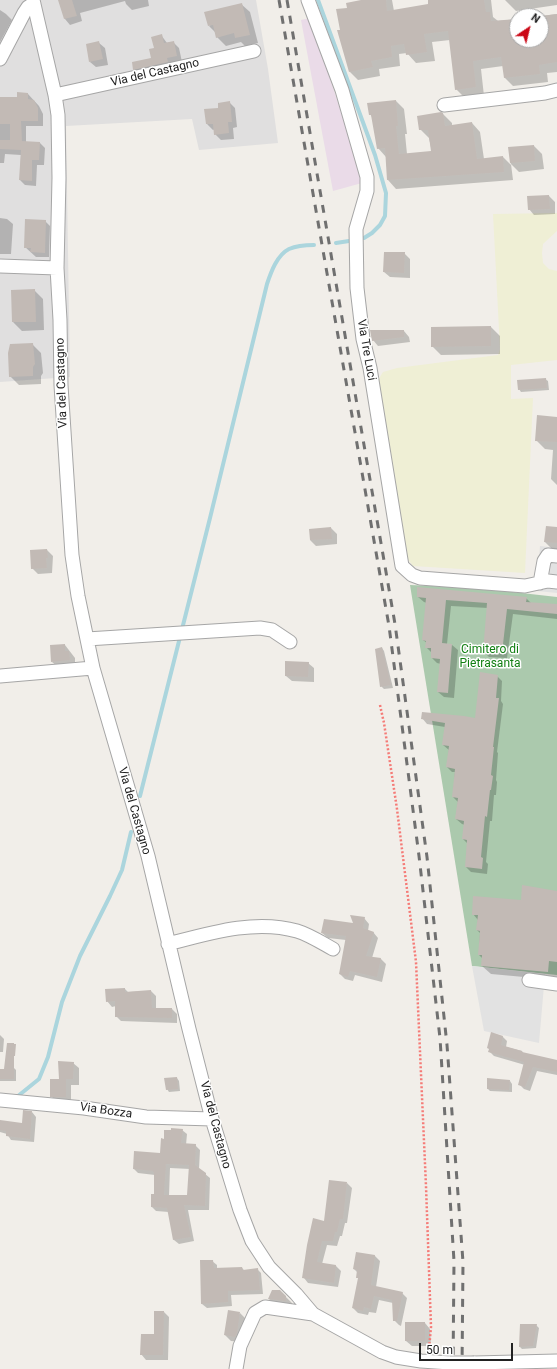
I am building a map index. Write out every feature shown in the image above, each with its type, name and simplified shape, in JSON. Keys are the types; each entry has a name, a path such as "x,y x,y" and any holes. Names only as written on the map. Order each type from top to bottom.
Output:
{"street":[{"name":"Via Tre Luci","path":"308,0 342,90 367,177 367,191 356,229 357,288 363,339 370,368 402,566 412,575 420,578 525,586 557,582"},
{"path":"0,59 28,7 34,2"},
{"name":"Via del Castagno","path":"34,2 55,95 58,115 58,268 61,385 72,555 78,596 93,668 148,856 168,944 212,1119 238,1203 252,1241 269,1267 296,1294 313,1314 382,1352 396,1357 421,1361 450,1363 557,1361"},
{"name":"Via del Castagno","path":"55,95 254,51"},
{"path":"444,105 545,93 557,90"},
{"path":"0,266 58,268"},
{"path":"540,583 544,561 548,555 557,556"},
{"path":"87,639 260,628 272,630 290,642"},
{"path":"0,676 93,668"},
{"path":"168,944 231,928 265,926 298,932 333,949"},
{"path":"530,980 557,984"},
{"name":"Via Bozza","path":"0,1100 146,1116 212,1119"},
{"path":"236,1369 240,1346 255,1313 266,1307 313,1314"}],"path":[{"path":"380,705 397,809 416,962 431,1327 428,1351 421,1361"}],"shaded area":[{"path":"0,0 256,0 268,69 278,143 199,150 192,119 66,126 70,377 0,382"},
{"path":"310,18 350,139 362,183 333,191 301,20"},
{"path":"540,546 557,548 557,593 537,591"},
{"path":"472,966 545,974 539,1043 484,1031"}],"green space":[{"path":"557,213 557,231 543,244 542,253 543,263 549,269 557,271 557,360 511,365 511,399 533,398 525,573 413,566 407,558 378,380 383,372 397,368 498,355 500,349 493,214"},
{"name":"Cimitero di Pietrasanta","path":"410,585 477,588 557,597 557,975 472,966"}],"building":[{"path":"58,0 72,0 77,16 64,19"},
{"path":"361,0 386,0 387,11 428,4 428,0 484,0 486,12 490,12 491,21 509,20 509,48 549,48 549,15 557,14 557,62 539,65 540,74 504,78 501,57 473,61 476,87 455,90 448,31 424,34 427,52 406,55 404,44 391,46 392,57 371,61 373,67 349,72 337,30 340,30 336,9 347,8 346,3"},
{"path":"242,3 250,35 235,38 234,33 216,38 213,25 208,26 204,12"},
{"path":"162,34 164,43 174,41 177,56 167,58 168,62 133,70 132,62 151,58 149,49 154,48 151,37"},
{"path":"99,41 103,59 89,62 86,44"},
{"path":"17,92 28,93 28,99 34,100 38,108 38,121 21,121 22,141 40,142 39,160 32,160 32,181 19,180 21,150 0,149 0,140 10,140 10,124 0,124 0,97 17,97"},
{"path":"396,100 398,126 396,126 399,154 431,151 428,130 419,130 417,116 441,112 443,113 445,126 472,122 477,159 503,156 504,172 387,180 385,148 377,149 371,115 369,115 367,103"},
{"path":"230,101 232,122 228,122 229,133 214,135 213,124 206,124 204,109 218,108 218,103"},
{"path":"534,145 535,161 510,163 508,147"},
{"path":"549,195 550,209 528,210 527,196"},
{"path":"25,219 46,220 45,253 30,252 31,248 24,248"},
{"path":"384,252 405,252 404,273 383,272"},
{"path":"35,289 36,322 12,322 11,290"},
{"path":"491,326 491,346 431,347 431,327"},
{"path":"370,330 404,330 404,337 372,341"},
{"path":"33,343 35,364 33,367 33,376 9,377 8,353 10,344"},
{"path":"546,378 547,388 518,390 517,380"},
{"path":"537,415 557,417 557,442 535,441"},
{"path":"546,526 557,527 557,543 544,542"},
{"path":"331,527 332,539 310,540 309,529"},
{"path":"47,549 47,568 31,569 30,550"},
{"path":"417,587 527,597 526,602 557,604 557,614 507,609 502,653 483,652 487,603 446,600 442,643 452,644 448,693 437,692 440,659 431,658 431,648 425,648 426,641 422,640 426,598 417,597"},
{"path":"65,644 65,651 69,651 70,660 51,662 50,645"},
{"path":"382,647 391,685 380,687 375,649"},
{"path":"285,661 309,662 308,677 285,676"},
{"path":"480,672 498,675 496,698 499,698 493,747 491,775 493,776 487,817 485,816 481,857 483,858 482,869 465,867 467,840 462,839 464,821 455,819 458,798 452,797 455,769 446,767 449,746 442,745 445,723 421,719 422,712 475,718"},
{"path":"522,885 557,891 557,962 549,961 548,972 481,966 482,955 478,955 480,931 476,930 478,915 472,915 473,896 521,900"},
{"path":"350,915 365,917 363,928 374,932 366,956 381,958 377,977 350,971 348,977 339,974 346,936 321,933 324,919 353,923"},
{"path":"125,988 125,992 151,990 152,1008 172,1008 172,1018 115,1017 115,1001 106,1002 105,989"},
{"path":"491,1032 503,1036 501,1045 522,1052 557,1060 557,1072 533,1067 525,1087 518,1085 524,1062 488,1052 489,1049 487,1048"},
{"path":"7,1043 16,1044 14,1056 14,1079 0,1079 0,1069 4,1069"},
{"path":"58,1061 74,1062 73,1079 66,1079 66,1097 50,1097 50,1079 59,1079"},
{"path":"177,1077 178,1089 166,1090 164,1078"},
{"path":"487,1078 510,1080 509,1090 487,1089"},
{"path":"23,1110 32,1111 30,1139 6,1136 6,1131 0,1130 0,1120 22,1123"},
{"path":"171,1128 183,1129 181,1143 196,1144 195,1165 206,1173 205,1206 184,1205 191,1237 173,1240 167,1208 151,1207 151,1194 154,1194 154,1172 133,1169 134,1151 160,1153 161,1138 164,1139 164,1130 171,1130","holes":["166,1164 189,1165 187,1195 164,1195"]},
{"path":"329,1180 347,1182 343,1219 340,1219 333,1241 322,1241 317,1262 336,1265 334,1283 302,1278 313,1218 324,1221"},
{"path":"356,1252 375,1255 371,1285 403,1292 397,1321 393,1321 392,1300 374,1296 371,1309 364,1307 363,1311 352,1308 358,1278 356,1278 357,1270 353,1269"},
{"path":"200,1260 213,1260 214,1268 242,1267 243,1270 258,1268 260,1290 228,1291 228,1302 201,1304"},
{"path":"272,1290 280,1290 286,1296 286,1301 268,1299"},
{"path":"228,1310 240,1312 235,1337 224,1335"},
{"path":"154,1311 164,1311 163,1355 140,1355 141,1334 154,1334"},
{"path":"405,1322 425,1322 425,1341 405,1341"},
{"path":"520,1324 537,1324 533,1346 519,1347"}],"waterway":[{"path":"318,0 375,155 386,193 385,216 380,225 364,238"},
{"path":"336,243 349,241"},
{"path":"140,796 270,274 281,255 289,249 304,245 314,245"},
{"path":"18,1096 39,1079 48,1057 62,1002 80,956 122,870 131,832"}],"railway":[{"path":"279,0 389,626 419,856 440,1038 454,1261 453,1369"},
{"path":"287,0 395,624 427,857 447,1045 463,1262 462,1369"}]}
